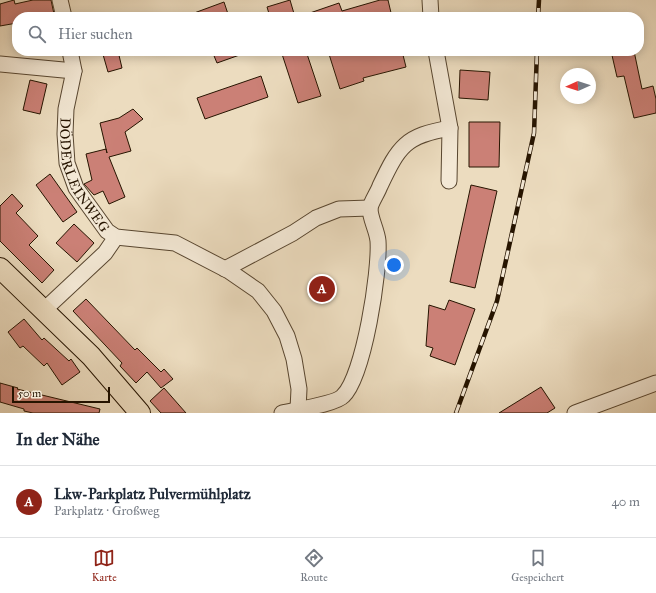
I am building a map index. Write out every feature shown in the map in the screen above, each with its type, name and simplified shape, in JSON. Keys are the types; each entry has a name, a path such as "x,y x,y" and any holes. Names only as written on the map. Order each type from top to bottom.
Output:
{"main road":[{"path":"0,268 90,356 140,413"}],"street":[{"path":"60,0 63,12"},
{"path":"430,0 431,12"},
{"name":"DÖDERLEINWEG","path":"43,311 105,253 116,237 107,231 76,188 67,163 65,134 66,109 74,71 71,56"},
{"path":"437,56 450,128 449,181"},
{"path":"0,64 74,71"},
{"path":"282,413 342,397 353,382 359,363 377,271 378,240 370,208 390,166 407,141 426,132 450,128"},
{"path":"225,268 293,233 316,218 339,209 370,208"},
{"path":"116,237 175,243 225,268 258,291 277,317 287,336 294,359 299,389 298,409"},
{"path":"574,413 656,383"}],"building":[{"path":"14,0 15,4 33,0 51,0 54,12 12,12 12,24 0,26 0,4"},
{"path":"290,0 294,12 268,12 267,7"},
{"path":"380,0 388,0 391,12 313,12 339,3 342,11"},
{"path":"224,2 227,12 197,12"},
{"path":"103,56 119,56 122,68 108,72"},
{"path":"214,56 237,56 217,63"},
{"path":"283,56 308,56 321,96 298,103"},
{"path":"330,56 403,56 406,67 363,78 364,81 340,89"},
{"path":"612,56 635,56 642,89 653,86 656,99 656,113 634,118 624,76 617,77"},
{"path":"460,70 490,72 488,100 459,98"},
{"path":"261,76 268,97 205,119 197,98"},
{"path":"30,80 47,84 40,114 23,110"},
{"path":"133,109 143,119 125,132 131,151 109,157 125,197 109,204 103,191 94,195 84,184 92,180 86,154 106,149 107,153 100,123 119,118"},
{"path":"469,122 500,122 499,167 469,167"},
{"path":"50,174 77,212 63,222 36,185"},
{"path":"471,185 497,191 475,288 450,282"},
{"path":"12,194 23,206 16,213 38,236 29,245 54,270 42,283 0,241 0,206"},
{"path":"74,224 94,243 77,262 56,243"},
{"path":"86,299 135,350 137,348 161,372 164,369 173,379 161,388 147,372 136,383 120,366 122,363 73,311"},
{"path":"449,300 475,309 455,365 430,356 433,348 426,346 429,305 445,310"},
{"path":"24,319 42,340 44,338 69,361 71,359 80,372 62,385 47,363 44,366 23,346 20,348 8,332"},
{"path":"0,383 18,388 17,389 100,409 99,413 33,413 24,411 24,409 0,402"},
{"path":"541,387 555,408 547,413 499,413"},
{"path":"164,388 186,413 161,413 150,401"}],"railway":[{"path":"538,12 539,0"},
{"path":"456,413 497,301 534,133 537,56"}],"place":[{"name":"Lkw-Parkplatz Pulvermühlplatz","path":"322,289"}]}
